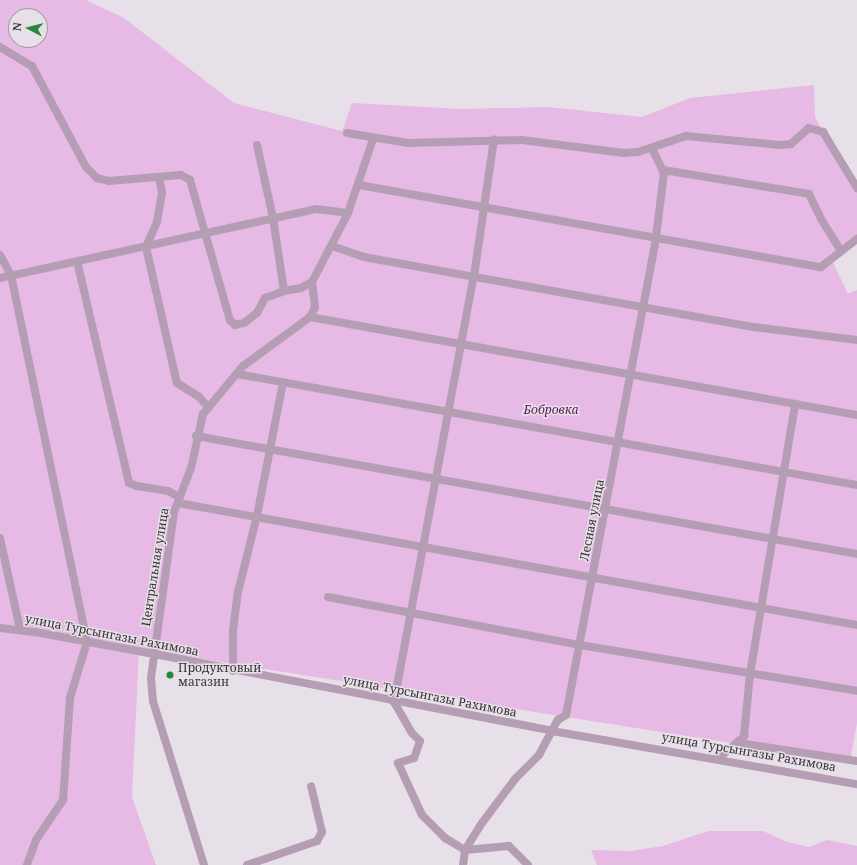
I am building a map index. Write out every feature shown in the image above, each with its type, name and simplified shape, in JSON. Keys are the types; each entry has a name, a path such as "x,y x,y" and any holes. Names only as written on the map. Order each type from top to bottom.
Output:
{"street":[{"path":"0,47 32,66 86,168 97,178 109,181 181,175 190,180 230,320 235,325 244,323 257,313 265,298 284,291 301,288 312,282 348,214 359,185 373,139"},
{"path":"347,134 373,139 419,144 494,139 522,140 624,153 652,148 686,136 780,146 791,144 809,128 823,132 857,188"},
{"path":"494,139 474,276 447,412 436,479 394,702 409,729 420,741 414,758 398,764 422,815 445,838 465,850 509,846 528,865"},
{"path":"257,145 273,218 284,291"},
{"path":"652,148 663,170 809,194 821,219 841,251"},
{"name":"Лесная улица","path":"463,865 465,850 515,779 539,755 558,720 566,715 656,238 663,170"},
{"path":"159,177 162,193 157,222 146,247 177,383 198,396 209,408"},
{"path":"359,185 821,267 857,239"},
{"path":"0,278 146,247 316,208 348,214"},
{"path":"332,246 364,257 754,328 857,340"},
{"path":"0,255 11,275 87,642 70,698 63,800 36,840 27,865"},
{"path":"77,261 129,483 137,486 168,491 178,500 257,516 857,625"},
{"path":"312,282 315,307 310,317 857,415"},
{"name":"Центральная улица","path":"204,865 153,701 150,678 163,576 178,500 191,468 196,436 203,414 237,374 310,317"},
{"path":"237,374 857,485"},
{"path":"233,671 233,631 238,592 257,516 283,382"},
{"path":"718,759 739,743 744,736 750,674 795,404"},
{"path":"196,436 857,554"},
{"path":"0,538 20,630"},
{"path":"328,597 580,645 857,691"},
{"name":"улица Турсынгазы Рахимова","path":"0,628 20,630 154,654 233,671 552,731 857,784"},
{"path":"739,743 857,762"},
{"path":"247,865 317,841 322,832 311,786"}],"green space":[{"name":"Бобровка","path":"0,0 86,0 124,18 234,103 342,131 352,103 461,109 548,107 642,117 690,98 814,85 815,117 857,193 857,238 831,258 848,294 857,290 857,723 850,762 139,649 132,797 156,865 0,865"},
{"path":"708,831 763,831 787,842 809,847 827,840 857,846 857,865 597,865 591,850 631,851 663,846"}],"place":[{"name":"Продуктовый магазин","path":"170,675"}]}
